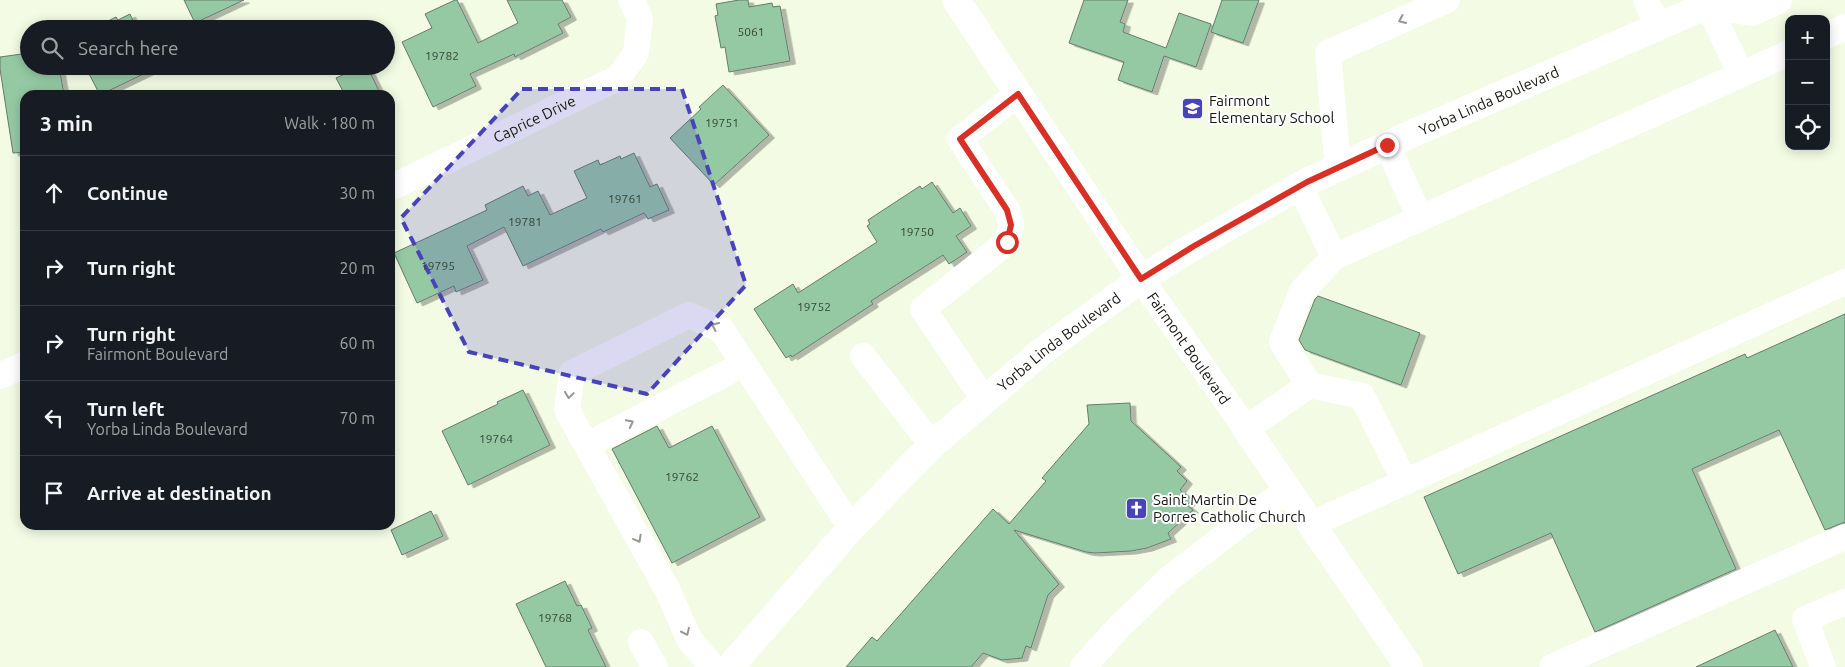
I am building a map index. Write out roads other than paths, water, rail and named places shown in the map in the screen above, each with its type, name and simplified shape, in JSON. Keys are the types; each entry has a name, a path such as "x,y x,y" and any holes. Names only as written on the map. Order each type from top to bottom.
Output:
{"main road":[{"name":"Fairmont Boulevard","path":"956,0 1141,279"},
{"path":"1710,2 1752,12 1778,0"},
{"name":"Yorba Linda Boulevard","path":"730,667 852,527 932,445 1041,352 1141,279 1194,246 1300,186 1387,145 1658,27 1710,2"},
{"name":"Fairmont Boulevard","path":"1246,429 1409,667"}],"street":[{"path":"1338,168 1328,53 1446,0"},
{"path":"1646,0 1658,27"},
{"path":"1710,2 1741,74"},
{"name":"Caprice Drive","path":"395,186 618,78 636,53 636,9"},
{"path":"1830,34 1845,27"},
{"path":"1405,482 1362,396 1309,385 1282,342 1302,291 1334,257 1785,55"},
{"path":"985,401 923,309 1007,242 1011,225 1007,210 960,139 1018,94"},
{"path":"1387,145 1420,218"},
{"path":"1300,186 1334,257"},
{"name":"Fairmont Boulevard","path":"1141,279 1246,429"},
{"path":"1312,524 1845,282"},
{"path":"713,667 689,640 668,592 567,410 572,373 688,315 722,330 852,527"},
{"path":"863,356 932,445"},
{"path":"587,445 744,364"},
{"path":"0,376 20,366"},
{"path":"1246,429 1309,385"},
{"path":"1083,667 1118,628 1170,578 1288,490"},
{"path":"1552,667 1845,537"},
{"path":"1823,667 1805,619 1845,602"},
{"path":"641,642 655,667"}],"place":[{"name":"Fairmont Elementary School","path":"1193,109"},
{"name":"Saint Martin De Porres Catholic Church","path":"1137,508"}]}
